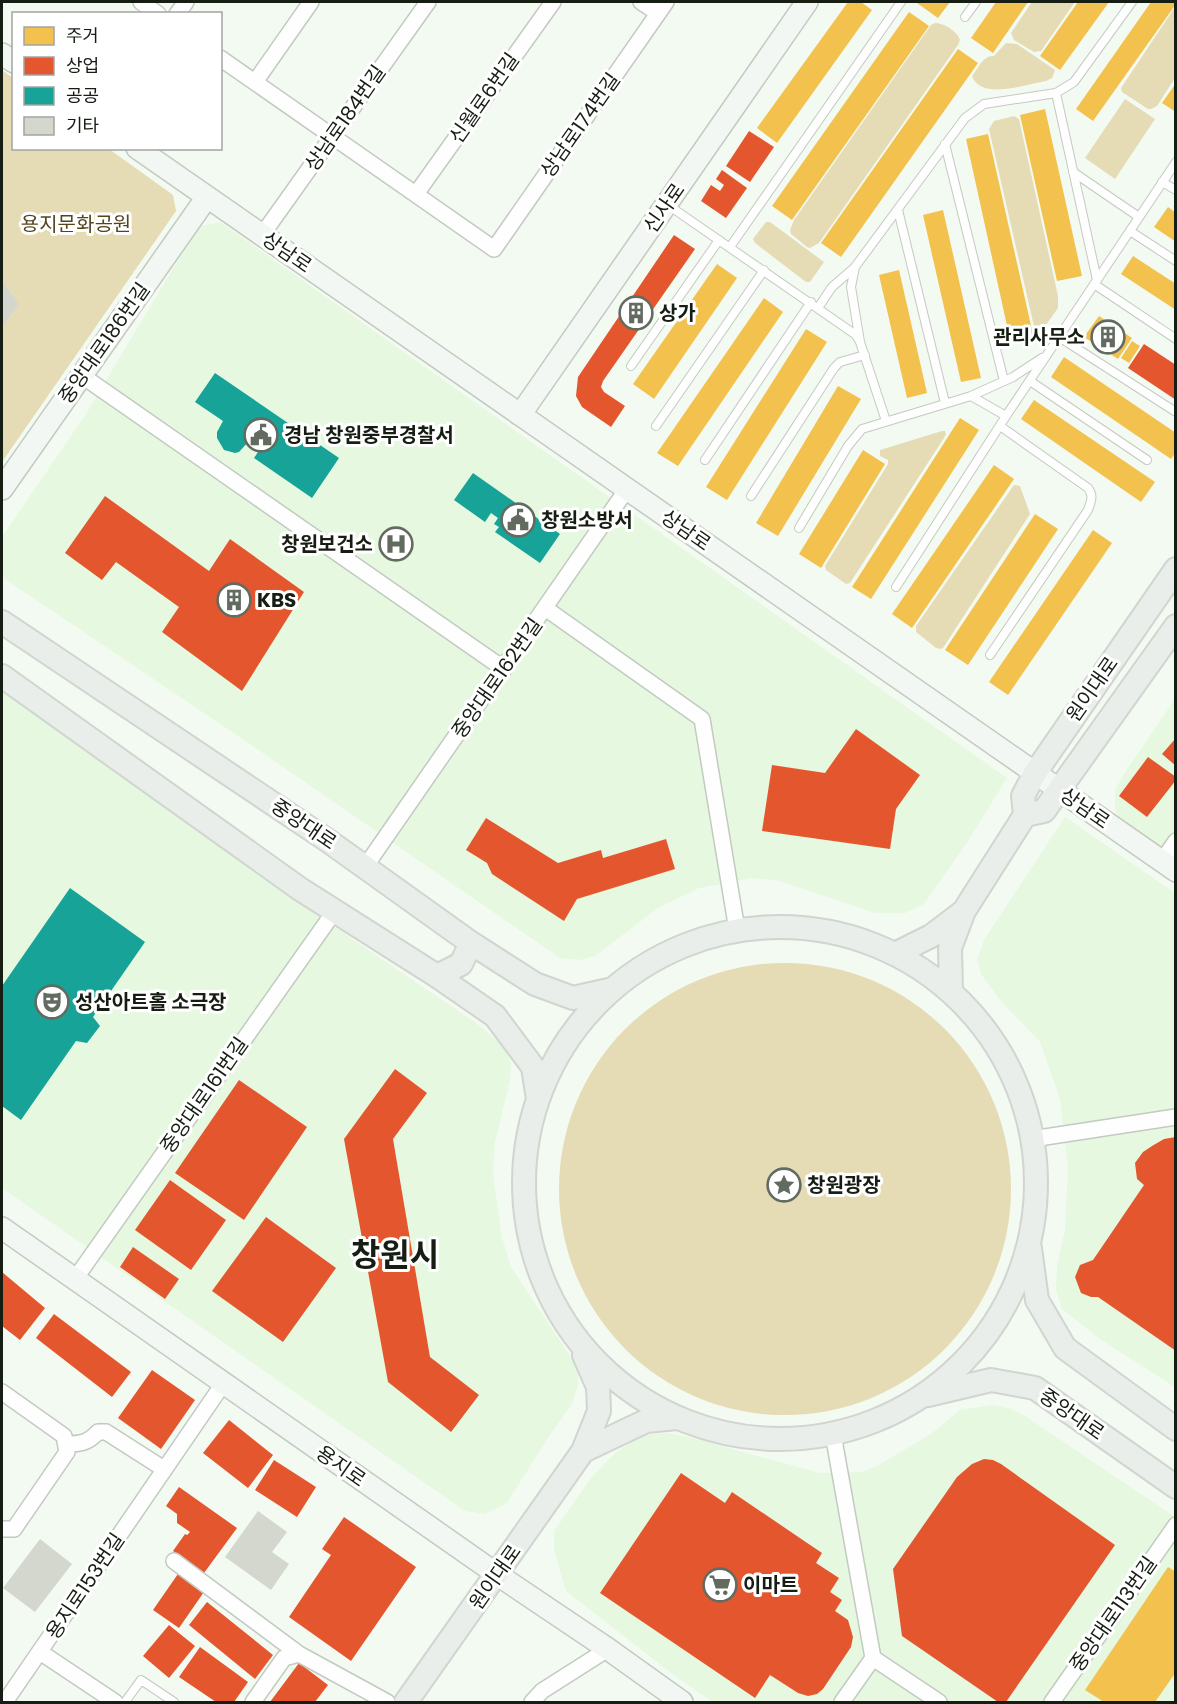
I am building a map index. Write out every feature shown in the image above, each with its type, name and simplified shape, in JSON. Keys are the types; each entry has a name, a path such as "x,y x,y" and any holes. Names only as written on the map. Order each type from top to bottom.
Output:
{"main road":[{"name":"신사로","path":"520,415 807,2"},
{"name":"상남로","path":"140,150 1169,866"},
{"name":"중앙대로186번길","path":"2,489 207,197"},
{"name":"원이대로","path":"951,992 950,948 964,911 1026,815 1023,796 1035,773 1176,569"},
{"name":"중앙대로","path":"2,622 154,723 535,984 573,998 614,988"},
{"name":"원이대로","path":"1026,815 1044,811 1176,626"},
{"path":"2,676 334,912 437,976 495,1016 533,1067 538,1100"},
{"name":"원이대로","path":"895,954 931,936 964,911"},
{"path":"777,927 818,929 857,938 895,954 924,971 951,992 980,1023 1004,1059 1021,1098 1032,1139 1035,1190 1029,1240 1010,1296 990,1329 952,1373 921,1397 879,1419 833,1434 794,1439 754,1438 715,1431 677,1418 638,1396 614,1378 588,1351 565,1321 540,1269 527,1214 526,1156 538,1100 552,1069 569,1039 590,1012 614,988 636,971 671,951 704,938 737,930 777,927"},
{"path":"437,976 461,964 471,942"},
{"name":"용지로","path":"2,1227 223,1384 608,1649 681,1702"},
{"path":"1029,1240 1037,1300 1065,1348 1176,1429"},
{"name":"원이대로","path":"406,1702 498,1575 583,1451 599,1411 598,1387 589,1363 565,1321"},
{"name":"중앙대로","path":"921,1397 991,1380 1035,1388 1176,1487"},
{"path":"583,1451 646,1421 677,1418"}],"street":[{"path":"141,2 155,12"},
{"path":"255,82 311,2"},
{"name":"상남로184번길","path":"262,235 428,2"},
{"name":"신월로6번길","path":"416,194 552,2"},
{"path":"641,2 662,7"},
{"name":"상남로174번길","path":"416,194 494,249 662,7"},
{"path":"222,59 416,194"},
{"path":"81,375 504,669"},
{"name":"중앙대로162번길","path":"365,867 627,489"},
{"path":"545,608 702,720 737,930"},
{"path":"1169,866 1176,841"},
{"name":"중앙대로161번길","path":"75,1279 334,912"},
{"path":"1032,1139 1176,1118"},
{"name":"용지로153번길","path":"5,1702 223,1384"},
{"path":"2,1392 64,1436 67,1452 14,1529 2,1529"},
{"path":"66,1444 80,1444 92,1439 98,1432 106,1432 164,1469"},
{"path":"833,1434 873,1658 842,1702"},
{"name":"중앙대로113번길","path":"1052,1702 1176,1525"},
{"path":"174,1561 299,1654 387,1702"},
{"path":"532,1702 542,1691 608,1649"},
{"path":"40,1652 115,1702"},
{"path":"253,1702 284,1658 299,1654"},
{"path":"873,1658 939,1702"}],"lane":[{"path":"730,247 901,2"},
{"path":"965,17 976,2"},
{"path":"818,308 832,288 855,267 965,118 984,104 1056,93 1074,82 1132,2"},
{"path":"1056,93 1096,282 1176,339"},
{"path":"945,144 1004,381"},
{"path":"896,587 1006,416 1176,162"},
{"path":"1073,172 1139,217"},
{"path":"1162,182 1176,190"},
{"path":"667,204 849,329 860,342"},
{"path":"898,210 945,403"},
{"path":"1130,231 1176,261"},
{"path":"631,366 719,240"},
{"path":"855,267 851,287 860,342 886,421"},
{"path":"656,426 764,270"},
{"path":"705,460 811,302"},
{"path":"1059,337 1176,411"},
{"path":"799,528 858,433 867,426 971,396 1026,370 1048,353"},
{"path":"751,496 834,368 840,363 865,355"},
{"path":"1030,381 1147,460"},
{"path":"971,396 1006,416"},
{"path":"990,655 1088,510 1092,500 1092,493 1088,488 1000,426"},
{"path":"125,1702 141,1680 174,1702"}],"shaded area":[{"path":"220,222 1007,778 968,841 924,904 905,913 875,913 780,881 752,878 699,888 658,908 595,956 580,960 560,958 247,742 5,579 2,572 2,537 86,414 198,227"},
{"path":"2,689 271,884 476,1023 505,1047 511,1063 510,1080 495,1142 493,1174 502,1238 511,1267 578,1368 578,1385 572,1404 506,1504 484,1514 465,1511 2,1188"},
{"path":"1175,699 1175,863 1119,823 1115,809 1115,790"},
{"path":"1065,817 1175,893 1175,1387 1100,1339 1062,1309 1056,1290 1057,1265 1065,1230 1068,1166 1060,1099 1040,1042 1000,1000 981,974 977,960 984,940"},
{"path":"992,1405 1009,1408 1025,1416 1175,1517 1175,1702 713,1702 675,1676 566,1591 554,1550 554,1531 591,1478 615,1453 643,1434 669,1433 692,1438 820,1473 861,1472 877,1466 931,1434 960,1410"}],"green space":[{"path":"1032,2 1075,2 1041,51 1034,52 1014,40 1011,33"},
{"path":"1175,7 1175,78 1157,106 1148,109 1122,92 1121,88"},
{"path":"935,23 954,31 960,40 958,45 819,243 810,248 807,247 791,234 790,230 794,220 931,25"},
{"path":"1006,43 1017,44 1055,70 1052,78 1005,89 985,88 977,84 972,76 979,66 990,56 994,56"},
{"name":"용지문화공원","path":"2,70 12,77 12,150 110,150 173,195 176,211 2,462"},
{"path":"1125,99 1155,119 1115,179 1085,158"},
{"path":"1014,116 1019,119 1058,296 1058,308 1039,333 1035,330 1033,322 989,129 994,121"},
{"path":"766,222 770,222 824,262 810,282 806,282 755,243 753,239"},
{"path":"942,431 946,434 944,438 850,583 846,584 826,570 825,566 888,464 888,460 880,456 880,450"},
{"path":"1014,485 1020,486 1030,514 943,648 936,648 916,632 916,626"},
{"name":"창원광장","path":"785,963 829,968 871,981 910,1001 945,1029 973,1064 993,1103 1006,1145 1011,1189 1006,1233 993,1275 973,1314 945,1349 910,1377 871,1397 829,1410 785,1415 741,1410 699,1397 660,1377 625,1349 597,1314 577,1275 564,1233 559,1189 564,1145 577,1103 597,1064 625,1029 660,1001 699,981 741,968"}],"building: 주거":[{"path":"848,2 861,2 872,10 777,143 757,128"},
{"path":"918,2 950,2 938,18"},
{"path":"996,2 1028,2 993,53 971,38"},
{"path":"1078,2 1109,2 1060,70 1040,56"},
{"path":"1151,2 1176,2 1176,4 1093,121 1076,109"},
{"path":"909,12 929,26 792,220 772,206"},
{"path":"958,49 978,63 841,257 821,243"},
{"path":"1176,83 1176,112 1162,103"},
{"path":"1045,109 1082,276 1057,281 1020,115"},
{"path":"988,134 1034,339 1011,344 966,139"},
{"path":"1168,207 1176,213 1176,242 1154,227"},
{"path":"943,210 981,378 961,382 923,215"},
{"path":"1133,256 1176,284 1176,310 1121,274"},
{"path":"717,264 737,278 654,399 633,384"},
{"path":"899,270 927,393 907,398 879,275"},
{"path":"764,298 783,312 678,466 657,453"},
{"name":"관리사무소","path":"1099,316 1132,338 1118,359 1084,337"},
{"path":"806,329 827,342 727,500 706,487"},
{"path":"1132,341 1140,346 1129,363 1121,358"},
{"path":"1064,357 1176,433 1176,452 1171,459 1051,377"},
{"path":"838,386 861,399 778,536 756,523"},
{"path":"1034,400 1155,482 1141,502 1021,419"},
{"path":"960,418 979,430 871,599 852,587"},
{"path":"863,450 885,464 821,568 799,554"},
{"path":"994,465 1014,479 912,628 892,614"},
{"path":"1035,514 1058,529 968,665 945,650"},
{"path":"1093,530 1112,543 1008,695 989,682"},
{"path":"1168,1567 1176,1572 1176,1672 1155,1702 1104,1702 1085,1690"}],"building: 상업":[{"path":"749,131 774,147 750,182 726,166"},
{"path":"722,170 747,188 726,218 701,201 711,185 720,191 724,185 716,179"},
{"name":"상가","path":"674,235 695,249 603,381 601,387 604,392 625,406 611,427 582,407 576,396 578,377"},
{"path":"1144,344 1176,365 1176,400 1128,368"},
{"name":"KBS","path":"105,496 209,571 230,539 304,592 242,691 162,632 179,607 116,562 102,580 65,553"},
{"path":"856,729 920,775 896,809 890,849 762,831 772,765 825,773"},
{"path":"1176,738 1176,766 1162,754"},
{"path":"1148,757 1176,777 1176,780 1147,817 1119,796"},
{"path":"486,818 558,863 601,850 603,858 666,839 675,869 577,899 564,921 492,874 487,863 466,850"},
{"path":"395,1069 427,1093 393,1139 430,1357 479,1395 451,1432 388,1382 344,1139"},
{"path":"239,1080 307,1127 244,1220 175,1173"},
{"path":"1176,1137 1176,1351 1098,1297 1081,1293 1075,1277 1080,1265 1093,1260 1144,1185 1137,1179 1135,1163 1143,1152 1152,1146 1164,1139"},
{"path":"170,1180 226,1220 191,1270 135,1230"},
{"path":"266,1217 336,1268 283,1342 212,1291"},
{"path":"133,1247 179,1279 165,1299 120,1267"},
{"path":"2,1272 45,1308 20,1340 2,1326"},
{"path":"54,1314 131,1372 112,1397 36,1338"},
{"path":"152,1370 195,1400 161,1449 118,1418"},
{"path":"229,1420 273,1455 248,1488 203,1453"},
{"path":"984,1459 1001,1464 1115,1545 1006,1702 998,1702 902,1636 893,1569 957,1477 972,1464"},
{"path":"274,1460 316,1487 297,1517 255,1490"},
{"name":"이마트","path":"681,1473 725,1503 732,1492 822,1553 816,1563 839,1578 830,1592 842,1600 835,1611 848,1620 853,1637 851,1647 823,1689 817,1694 808,1696 798,1693 770,1675 755,1698 600,1593"},
{"path":"179,1487 237,1528 204,1573 173,1551 185,1534 190,1532 177,1523 177,1514 166,1506"},
{"path":"344,1517 416,1567 351,1661 289,1617 331,1555 322,1549"},
{"path":"180,1571 206,1589 179,1628 153,1610"},
{"path":"207,1602 273,1655 255,1679 189,1625"},
{"path":"169,1625 195,1646 169,1678 143,1656"},
{"path":"200,1647 248,1682 234,1702 216,1702 179,1677"},
{"path":"299,1663 328,1685 315,1702 270,1702"}],"building: 공공":[{"name":"경남 창원중부경찰서","path":"215,373 339,458 312,498 254,458 260,449 249,441 239,452 224,450 217,438 217,432 223,421 195,402"},
{"name":"창원소방서","path":"473,473 560,534 540,563 495,532 499,527 494,524 498,518 491,513 485,522 454,500"},
{"name":"성산아트홀 소극장","path":"70,888 145,942 93,1017 100,1026 87,1043 76,1041 21,1120 2,1106 2,986"}],"building: 기타":[{"path":"2,281 19,304 2,327"},
{"path":"258,1511 287,1532 272,1552 289,1564 271,1590 225,1557"},
{"path":"40,1539 72,1564 35,1612 3,1588"}],"place":[{"name":"상가","path":"636,313"},
{"name":"관리사무소","path":"1108,337"},
{"name":"경남 창원중부경찰서","path":"261,435"},
{"name":"창원소방서","path":"518,520"},
{"name":"창원보건소","path":"396,544"},
{"name":"KBS","path":"234,600"},
{"name":"성산아트홀 소극장","path":"52,1002"},
{"name":"창원광장","path":"784,1185"},
{"name":"이마트","path":"720,1585"}],"district":[{"name":"창원시","path":"395,1254"}]}
